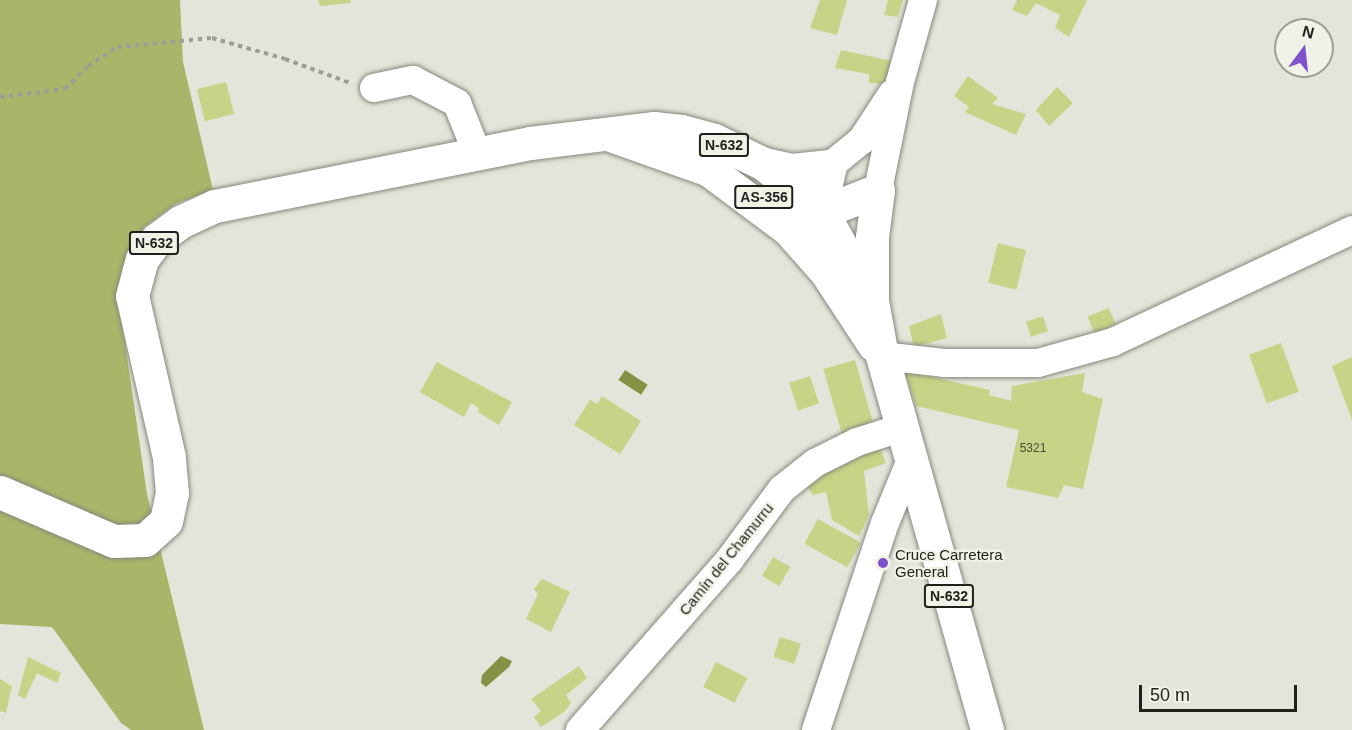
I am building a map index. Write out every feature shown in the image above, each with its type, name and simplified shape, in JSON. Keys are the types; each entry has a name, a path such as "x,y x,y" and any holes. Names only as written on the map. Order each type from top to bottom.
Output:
{"highway":[{"name":"N-632","path":"0,492 114,541 145,540 166,521 172,493 169,458 132,296 142,259 157,239 180,222 215,206 530,142 654,128 681,131 714,140 764,164 822,212 872,301 882,356 910,462 987,730"},
{"name":"N-632","path":"608,135 709,170 788,229 826,272 882,356"},
{"name":"AS-356","path":"764,164 792,170 830,166"},
{"path":"826,272 822,212 830,166"},
{"name":"AS-356","path":"709,170 789,209 822,212 878,190"},
{"path":"872,301 872,237 878,190"}],"street":[{"path":"878,190 900,82 923,0"},
{"path":"374,88 413,80 457,103 477,153"},
{"path":"830,166 862,140 900,82"},
{"path":"882,356 944,363 1038,363 1113,342 1352,230"},
{"name":"Camín del Chamurru","path":"580,730 730,558 782,489 815,463 857,442 901,428"},
{"path":"816,730 882,532 910,462"}],"path":[{"path":"0,97 65,89 88,66 117,47 212,38 285,59 333,80 374,88"}],"shaded area":[{"path":"0,0 180,0 183,62 213,190 177,203 144,227 122,268 120,309 147,494 204,730 131,730 121,723 52,627 0,624"},
{"path":"625,370 648,385 641,395 618,380"},
{"path":"501,656 512,661 509,667 486,687 481,683 482,675"}],"building":[{"path":"318,0 350,0 351,3 320,6"},
{"path":"820,0 847,0 837,35 810,28"},
{"path":"888,0 903,0 898,17 884,15"},
{"path":"1017,0 1087,0 1069,37 1055,28 1060,15 1036,3 1027,16 1012,10"},
{"path":"841,50 891,61 885,84 869,83 869,74 835,68"},
{"path":"968,76 998,98 992,104 1026,114 1016,135 965,112 969,107 954,96"},
{"path":"226,82 234,114 205,121 197,89"},
{"path":"1057,87 1073,103 1049,126 1036,110"},
{"path":"998,243 1026,250 1016,290 988,283"},
{"path":"1109,308 1116,325 1094,333 1088,317"},
{"path":"941,314 947,338 914,347 909,326"},
{"path":"1043,316 1048,331 1031,337 1026,322"},
{"path":"1281,343 1299,392 1267,403 1249,355"},
{"path":"1352,357 1352,420 1332,366"},
{"path":"855,360 875,428 843,437 823,369"},
{"path":"437,362 512,402 499,425 478,412 479,408 471,403 464,417 420,392"},
{"path":"905,371 990,390 989,395 1011,401 1012,386 1085,373 1082,392 1103,399 1083,489 1064,485 1058,498 1006,487 1019,430 916,406"},
{"path":"810,376 819,404 798,410 789,383"},
{"path":"602,396 641,421 620,454 574,425 590,400 597,404"},
{"path":"878,443 886,463 864,471 869,515 859,536 832,520 826,492 813,495 805,483"},
{"path":"818,519 861,543 847,567 804,543"},
{"path":"773,557 790,567 779,586 762,576"},
{"path":"542,579 570,592 551,632 526,619 538,594 534,589"},
{"path":"780,637 801,644 794,664 774,657"},
{"path":"28,657 61,673 57,683 37,673 25,699 18,695"},
{"path":"716,662 747,678 734,703 703,687"},
{"path":"579,666 587,678 566,695 571,703 564,712 541,727 534,717 541,711 531,699"},
{"path":"0,679 12,686 6,713 0,711"}],"place":[{"name":"Cruce Carretera General","path":"883,563"}]}
